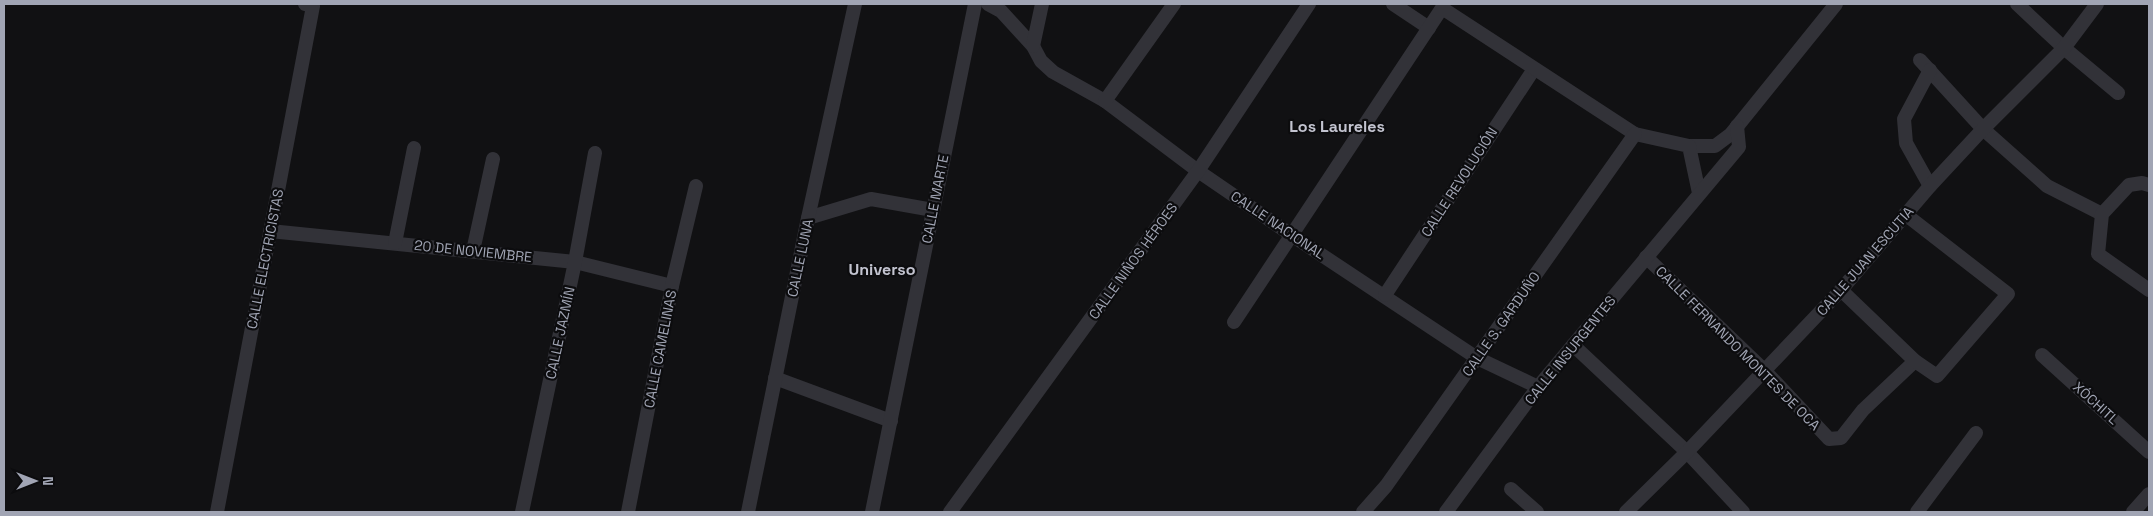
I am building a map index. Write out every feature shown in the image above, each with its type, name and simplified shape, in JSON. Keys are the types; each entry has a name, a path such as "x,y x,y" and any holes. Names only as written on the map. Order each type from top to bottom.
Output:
{"street":[{"name":"CALLE LUNA","path":"748,512 808,218 855,4"},
{"name":"CALLE MARTE","path":"872,512 975,4"},
{"name":"CALLE NACIONAL","path":"988,4 1001,11 1033,46 1041,62 1053,72 1105,101 1198,171 1478,358 1538,387"},
{"path":"1033,46 1042,4"},
{"path":"1105,101 1174,4"},
{"name":"CALLE NIÑOS HÉROES","path":"950,512 1198,171 1310,4"},
{"path":"1393,4 1429,28"},
{"path":"1234,322 1293,236 1442,8 1635,134 1689,146 1715,146 1737,126 1836,4"},
{"path":"2017,4 2064,48 2118,93"},
{"name":"CALLE JUAN ESCUTIA","path":"1626,512 1687,452 1841,290 1930,186 2064,48 2097,4"},
{"name":"CALLE ELECTRICISTAS","path":"217,512 270,231 309,5"},
{"path":"1920,60 1984,129 2047,186 2102,214"},
{"name":"CALLE REVOLUCIÓN","path":"1385,296 1534,69"},
{"path":"1930,70 1904,119 1906,143 1930,186"},
{"name":"CALLE INSURGENTES","path":"1446,512 1538,387 1739,146 1737,126"},
{"name":"CALLE S. GARDUÑO","path":"1364,512 1386,486 1478,358 1635,134"},
{"path":"1689,146 1699,193"},
{"path":"395,244 414,148"},
{"name":"CALLE JAZMÍN","path":"522,512 575,262 595,153"},
{"path":"473,252 493,159"},
{"path":"2149,185 2142,183 2128,185 2102,214 2098,254 2149,290"},
{"name":"CALLE CAMELINAS","path":"628,512 672,286 696,186"},
{"path":"808,218 871,199 932,210"},
{"path":"1841,290 1915,361 1937,376 2008,294 1905,214"},
{"name":"20 DE NOVIEMBRE","path":"270,231 575,262 672,286"},
{"name":"CALLE FERNANDO MONTES DE OCA","path":"1646,257 1765,371 1829,439 1841,438 1863,410 1915,361"},
{"path":"1572,345 1687,452 1742,512"},
{"name":"XÓCHITL","path":"2042,355 2149,452"},
{"path":"775,378 891,421"},
{"path":"1917,512 1976,432"},
{"path":"1511,489 1537,512"},
{"path":"2133,512 2149,494"}],"district":[{"name":"Los Laureles","path":"1337,126"},
{"name":"Universo","path":"882,269"}]}
